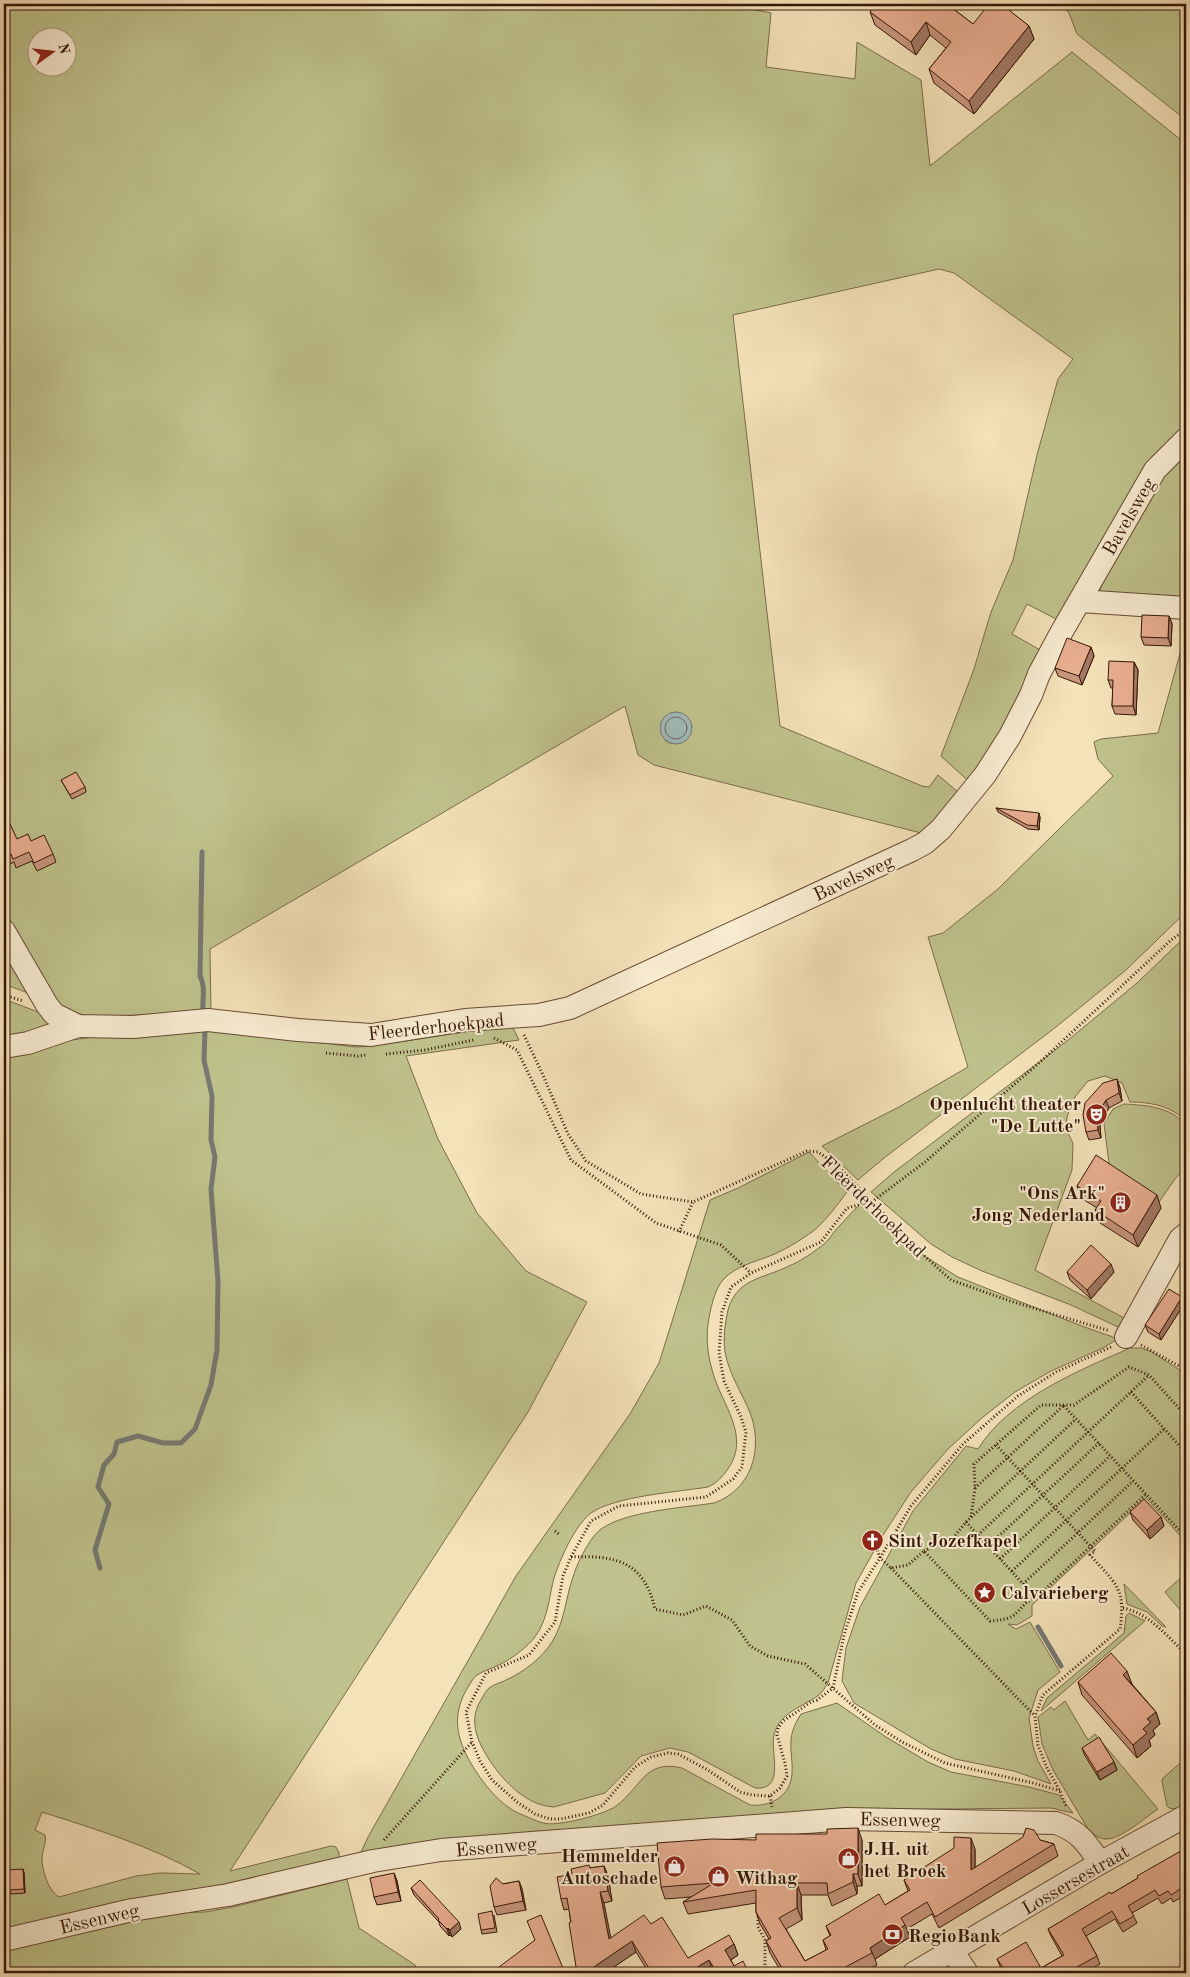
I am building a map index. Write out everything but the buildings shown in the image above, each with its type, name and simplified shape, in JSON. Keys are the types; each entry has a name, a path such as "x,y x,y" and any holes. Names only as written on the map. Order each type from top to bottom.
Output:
{"street":[{"name":"Bavelsweg","path":"514,1018 570,1008 925,843 941,829 985,775 1010,736 1031,695 1039,674 1155,470 1186,439"},
{"path":"1080,601 1186,608"},
{"name":"Fleerderhoekpad","path":"4,931 40,995 54,1014 78,1026"},
{"name":"Fleerderhoekpad","path":"4,1047 28,1043 78,1026 134,1026 208,1020 298,1030 371,1035 466,1020 514,1018"},
{"path":"1126,1337 1180,1239 1186,1234"},
{"name":"Lossersestraat","path":"914,1973 1186,1816"},
{"name":"Essenweg","path":"4,1940 132,1910 228,1895 373,1861 441,1850 846,1819 1056,1822 1076,1832 1088,1844 1100,1864"},
{"path":"952,1950 967,1973"}],"path":[{"path":"1126,1337 1112,1346 1056,1372 1018,1396 963,1444 911,1506 858,1592 844,1635 833,1688 817,1700 795,1712 778,1728 777,1735 787,1776 780,1788 770,1796 740,1792 686,1758 668,1752 651,1757 635,1767 603,1805 589,1813 550,1819 526,1809 492,1780 480,1761 472,1742 466,1712 476,1689 486,1673 529,1655 555,1622 563,1576 591,1521 619,1506 706,1497 733,1478 742,1467 746,1432 724,1381 719,1353 722,1312 731,1287 751,1273 821,1242 847,1208 873,1201 925,1162 1040,1062 1170,941 1186,929"},
{"name":"Fleerderhoekpad","path":"514,1018 530,1046 568,1134 586,1161 641,1194 692,1202 807,1151 818,1152 825,1156 873,1201 919,1251 951,1280 1010,1301 1126,1337 1186,1370"},
{"path":"492,1036 517,1050 572,1160 656,1223 711,1243 722,1245 751,1273"},
{"path":"377,1054 425,1050 482,1038"},
{"path":"320,1052 358,1056 367,1055"},
{"path":"680,1232 692,1202"},
{"path":"971,1517 975,1488 974,1464 1041,1405 1074,1405 1129,1367 1149,1375 1186,1416"},
{"path":"978,1535 1149,1375"},
{"path":"1131,1392 1186,1453"},
{"path":"1064,1406 1181,1532 1186,1532"},
{"path":"975,1488 1064,1406"},
{"path":"891,1568 908,1565 924,1551 954,1537 971,1517 1076,1419"},
{"path":"1012,1571 1164,1429"},
{"path":"988,1546 1099,1443"},
{"path":"571,1557 597,1556 624,1562 640,1574 652,1594 655,1609 683,1615 706,1606 732,1620 750,1646 768,1656 805,1664 875,1725 902,1742 945,1763 1060,1791 1047,1768 1038,1745 1035,1716 1043,1694 1120,1629 1123,1608 1117,1584 1090,1555 1095,1551 996,1445"},
{"path":"1000,1559 1110,1456"},
{"path":"1023,1584 1133,1481"},
{"path":"924,1551 990,1621 1003,1620 1014,1615 1030,1599 1036,1598 1146,1494"},
{"path":"966,1522 1036,1598"},
{"path":"555,1531 560,1535"},
{"path":"876,1546 880,1558 1035,1716"},
{"path":"1123,1608 1134,1610 1144,1616 1183,1651 1186,1658"},
{"path":"373,1861 382,1842 472,1742"},
{"path":"758,1908 758,1927 765,1940 765,1973"}],"green space":[{"path":"4,4 727,4 771,13 766,67 855,79 857,42 921,80 930,166 1072,52 1186,144 1186,427 1153,460 1062,622 1027,604 1012,634 1042,651 975,787 941,756 974,669 991,612 1013,560 1037,455 1058,379 1073,359 954,273 939,269 733,315 780,726 922,786 929,787 938,775 965,798 921,833 654,765 638,755 625,706 210,949 211,1014 86,1016 67,1010 59,1005 46,987 4,909","holes":["677,712 687,717 692,727 679,743 669,743 665,740 671,713"]},
{"path":"1061,4 1186,4 1186,120 1077,34 1069,13"},
{"path":"1186,446 1186,601 1097,596 1115,557 1158,481"},
{"path":"1186,632 1186,912 1126,970 1056,1027 884,1158 858,1180 822,1146 899,1107 968,1067 928,937 943,933 998,889 1113,776 1098,759 1094,742 1101,739 1158,733"},
{"path":"1186,936 1186,1122 1175,1112 1161,1106 1130,1102 1122,1083 1105,1076 1088,1081 1075,1097 1068,1114 1065,1127 1073,1143 1072,1170 1035,1270 1126,1319 1123,1327 1118,1327 1071,1305 982,1271 952,1257 931,1244 871,1192 894,1172 1067,1041 1137,983"},
{"path":"4,939 36,996 4,984"},
{"path":"4,999 46,1015 50,1023 50,1030 4,1040"},
{"path":"512,1026 519,1040 406,1056 438,1139 477,1213 526,1271 587,1302 528,1412 230,1871 331,1846 336,1847 339,1853 339,1865 4,1934 4,1054 64,1041 109,1035 210,1029 356,1047","holes":["42,1812 142,1847 200,1874 160,1873 136,1876 59,1897 46,1880 43,1868 42,1858 45,1835 35,1830"]},
{"path":"1124,1104 1158,1108 1173,1114 1186,1125 1186,1167 1159,1202 1110,1171 1104,1124 1113,1109"},
{"path":"809,1152 847,1192 812,1232 783,1250 743,1266 728,1275 719,1285 711,1307 707,1337 710,1361 717,1385 736,1433 737,1445 728,1469 719,1480 708,1487 647,1495 615,1502 602,1507 585,1518 574,1534 560,1562 545,1616 537,1634 528,1645 512,1657 477,1675 468,1687 463,1696 458,1714 460,1740 478,1774 503,1803 518,1813 543,1823 569,1822 610,1809 624,1799 651,1771 669,1766 682,1768 750,1805 757,1805 778,1799 787,1789 792,1774 792,1736 794,1726 801,1714 837,1703 886,1737 928,1762 951,1772 1029,1787 1059,1795 1073,1813 1051,1808 845,1810 357,1861 368,1837 516,1576 630,1414 659,1363 710,1200"},
{"path":"860,1204 918,1252 958,1277 1113,1337 1116,1340 1103,1348 1051,1371 1015,1392 983,1417 948,1449 911,1492 883,1535 856,1583 828,1683 820,1694 792,1711 777,1727 773,1742 774,1777 765,1787 755,1788 688,1752 670,1748 641,1756 605,1793 554,1807 538,1804 530,1800 503,1778 482,1747 475,1728 475,1719 477,1709 483,1697 491,1687 526,1669 548,1648 560,1626 578,1563 591,1540 600,1530 612,1523 639,1514 714,1503 727,1497 745,1479 751,1468 755,1442 751,1415 733,1377 725,1352 725,1326 732,1299 744,1285 794,1264 820,1247"},
{"path":"1130,1348 1141,1348 1152,1352 1186,1374 1186,1542 1146,1498 1032,1605 1032,1616 1017,1625 1008,1624 1016,1629 1030,1622 1060,1672 1038,1690 1029,1718 1033,1746 1038,1761 1051,1784 1014,1771 955,1759 931,1749 854,1703 842,1681 846,1648 860,1607 913,1511 966,1446 978,1449 991,1431 1008,1415 1046,1388"},
{"path":"1185,1574 1186,1576 1186,1617 1165,1592"},
{"path":"1124,1584 1166,1627 1162,1626 1147,1612 1127,1604"},
{"path":"1129,1613 1145,1621 1041,1711 1047,1698 1124,1633 1126,1616"},
{"path":"1065,1701 1088,1740 1095,1734 1158,1809 1118,1836 1105,1839 1096,1836 1088,1829 1053,1770 1042,1744 1038,1717 1051,1707 1054,1710"},
{"path":"1186,1758 1186,1803 1176,1809 1169,1808 1162,1781 1163,1778"},
{"path":"347,1879 359,1928 415,1965 420,1973 4,1973 4,1950 160,1913 205,1912 233,1907"}],"water":[{"path":"676,712 682,713 687,717 691,722 691,734 687,739 682,743 676,744 670,743 665,739 661,734 660,728 661,722 665,717 670,713"}],"waterway":[{"path":"202,852 200,976 203,989 203,1012"},
{"path":"100,1568 95,1550 109,1504 98,1487 104,1465 114,1454 117,1442 138,1436 163,1443 181,1443 195,1429 211,1385 217,1350 218,1281 211,1189 215,1157 211,1140 212,1096 204,1060 205,1030"},
{"path":"1038,1627 1061,1666"}],"place":[{"name":"Openlucht theater \"De Lutte\"","path":"1097,1114"},
{"name":"\"Ons Ark\" Jong Nederland","path":"1121,1203"},
{"name":"Sint Jozefkapel","path":"872,1540"},
{"name":"Calvarieberg","path":"985,1592"},
{"name":"J.H. uit het Broek","path":"848,1859"},
{"name":"Hemmelder Autoschade","path":"674,1866"},
{"name":"Withag","path":"719,1877"},
{"name":"RegioBank","path":"892,1935"}]}
